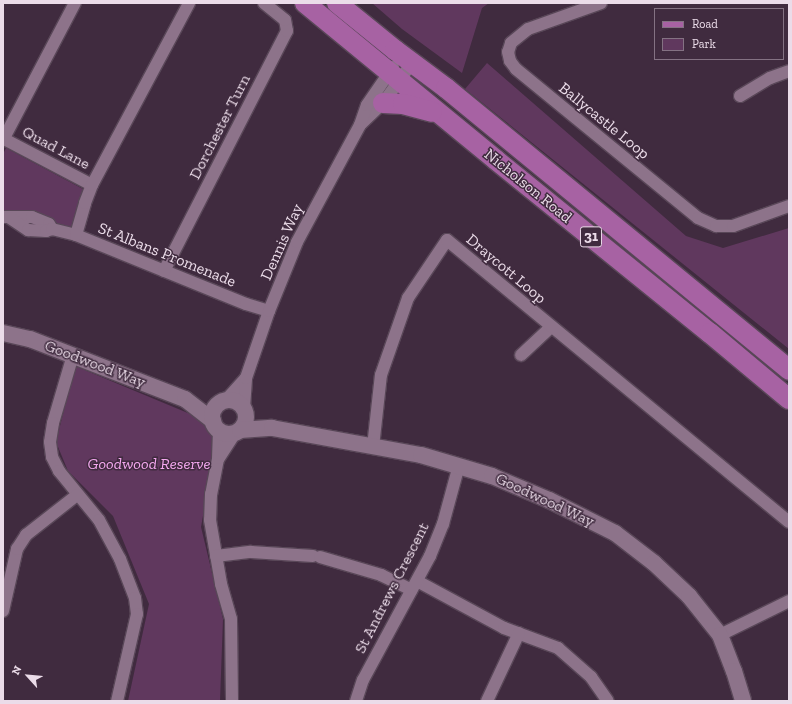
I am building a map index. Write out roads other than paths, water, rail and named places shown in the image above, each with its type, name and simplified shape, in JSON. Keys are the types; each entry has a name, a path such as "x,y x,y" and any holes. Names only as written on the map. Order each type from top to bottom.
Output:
{"main road":[{"name":"Nicholson Road","path":"305,3 789,399"},
{"name":"Nicholson Road","path":"337,3 446,88 789,370"},
{"path":"383,103 403,104 441,115"}],"street":[{"path":"3,140 74,3"},
{"path":"76,236 85,203 92,185 189,3"},
{"name":"Dorchester Turn","path":"164,271 287,31 285,20 264,3"},
{"name":"Ballycastle Loop","path":"601,3 528,29 511,43 508,52 510,61 516,69 698,218 716,226 733,226 789,206"},
{"name":"Dennis Way","path":"245,411 246,378 269,311 297,242 360,125 367,105 394,76 407,59"},
{"path":"740,96 770,78 789,71"},
{"name":"Dennis Way","path":"360,125 383,103 394,76"},
{"name":"Quad Lane","path":"3,140 92,185"},
{"name":"St Albans Promenade","path":"6,218 28,230 46,231 52,229 76,236 269,311"},
{"name":"Draycott Loop","path":"373,447 381,376 408,298 447,240 789,522"},
{"name":"Draycott Loop","path":"521,355 551,327"},
{"name":"Goodwood Way","path":"3,333 30,339 185,399 235,401 245,411 272,428"},
{"path":"73,355 53,423 50,442 52,457 58,471 99,520 120,559 135,598 137,614 117,701"},
{"name":"Dennis Way","path":"223,401 246,378"},
{"name":"Goodwood Way","path":"185,399 224,433 272,428 421,455 460,465 492,476 549,500 616,533 654,563 689,596 720,635 734,671 740,698"},
{"path":"223,401 215,408 218,459 211,494 210,520 216,556 231,619 232,701"},
{"path":"218,459 245,422 245,411"},
{"name":"St Andrews Crescent","path":"356,701 364,680 430,556 443,524 460,465"},
{"path":"3,611 17,549 26,535 77,495"},
{"path":"216,556 251,552 317,556 414,586 504,628 558,648 591,677 608,701"},
{"path":"720,635 789,601"},
{"path":"487,701 519,633"}],"park label":[{"name":"Goodwood Reserve","path":"149,464"}]}
